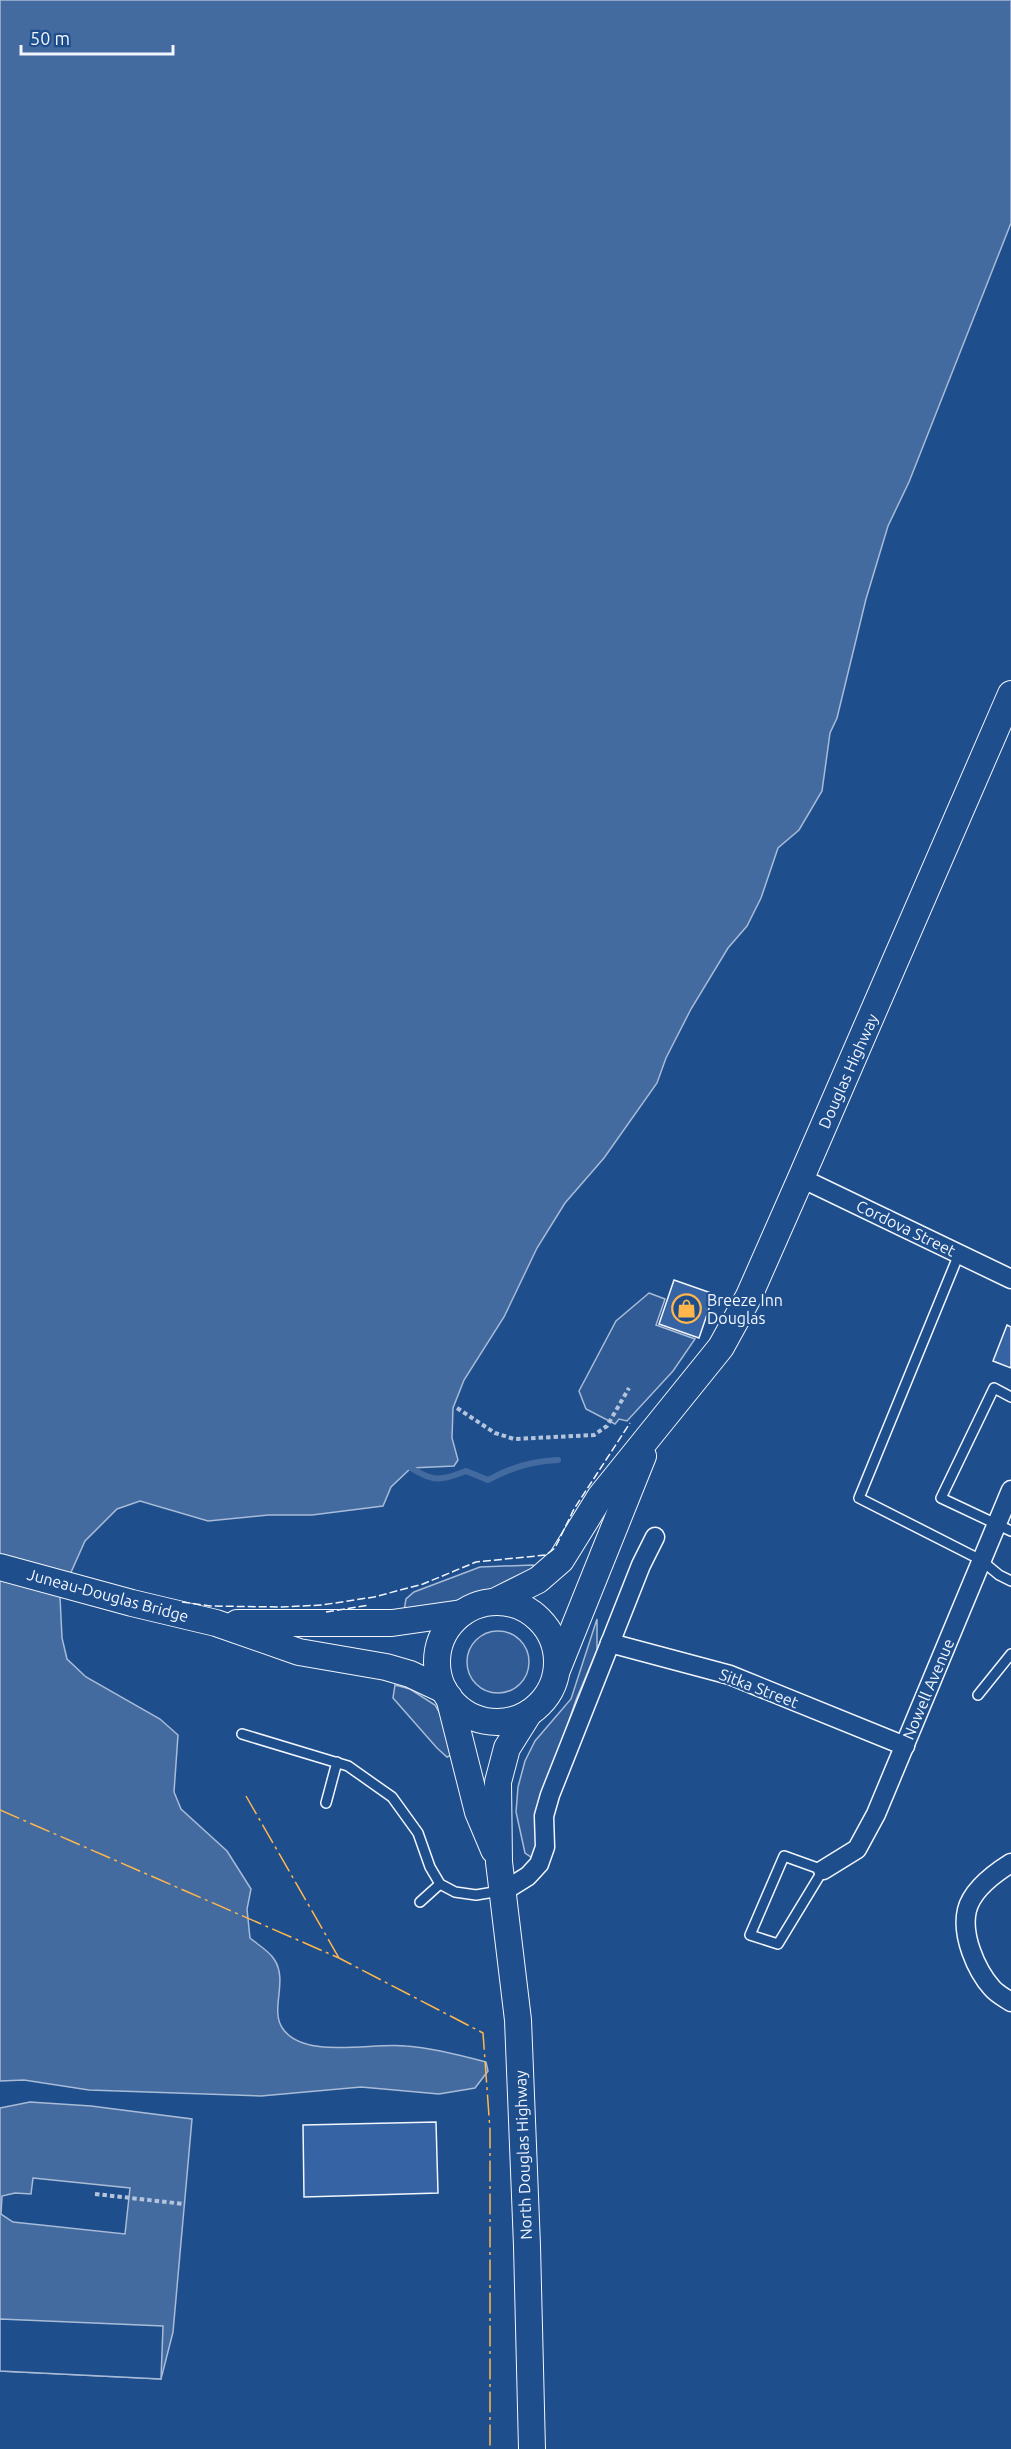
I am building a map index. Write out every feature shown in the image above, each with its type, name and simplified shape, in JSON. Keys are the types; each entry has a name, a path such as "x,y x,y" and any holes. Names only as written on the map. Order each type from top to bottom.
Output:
{"main road":[{"name":"Douglas Highway","path":"494,1602 538,1580 561,1560 600,1497 704,1371 721,1347 749,1296 1011,694"},
{"path":"499,1862 498,1782 507,1748 529,1713 551,1689 653,1430"},
{"name":"Juneau-Douglas Bridge","path":"0,1567 216,1623"},
{"path":"216,1623 381,1623 462,1613 494,1602 512,1604 528,1611 542,1622 552,1638 557,1655 556,1673"},
{"path":"462,1613 450,1625 441,1640 437,1657 438,1674 446,1694 478,1812 499,1862"},
{"path":"216,1623 299,1652 386,1667 410,1674 446,1694 461,1710 477,1718 494,1722 512,1720 529,1713"},
{"name":"North Douglas Highway","path":"499,1862 518,2020 532,2449"}],"street":[{"name":"Cordova Street","path":"801,1178 1011,1279"},
{"name":"Nowell Avenue","path":"823,1870 857,1849 876,1814 981,1560 1004,1528 1011,1490"},
{"path":"504,1891 528,1876 539,1864 544,1847 544,1816 550,1795 641,1565 655,1537"},
{"name":"Sitka Street","path":"610,1643 730,1675 905,1746"},
{"path":"1011,1863 996,1873 980,1889 967,1910 968,1940 977,1967 993,1990 1011,2002"}],"lane":[{"path":"959,1254 859,1498 981,1560 999,1575 1011,1581"},
{"path":"1004,1528 941,1498 994,1388 1011,1396"},
{"path":"978,1695 1011,1654"},
{"path":"242,1734 348,1766 392,1797 418,1833 430,1867 440,1884 455,1892 476,1895 504,1891"},
{"path":"326,1803 337,1762"},
{"path":"784,1856 823,1870 778,1944 750,1935 784,1856"},
{"path":"420,1902 440,1884"}],"path":[{"path":"457,1408 495,1433 514,1439 594,1435 607,1426 629,1388"},
{"path":"95,2194 184,2204"}],"shaded area":[{"path":"0,0 1011,0 1011,223 909,482 888,526 866,599 837,718 830,733 822,791 799,830 778,848 761,898 747,926 728,948 691,1009 666,1058 657,1083 604,1158 565,1203 537,1248 504,1317 464,1380 453,1408 452,1438 458,1460 454,1466 411,1468 391,1487 383,1506 312,1515 268,1515 208,1521 140,1501 117,1509 85,1541 60,1597 62,1638 67,1659 86,1677 160,1719 178,1735 174,1792 181,1809 227,1851 251,1889 247,1909 250,1938 269,1953 278,1968 280,1986 278,2013 283,2029 293,2038 323,2047 406,2046 456,2054 486,2062 488,2071 475,2088 439,2094 361,2087 261,2096 89,2090 24,2080 0,2081"},
{"path":"649,1293 665,1299 656,1325 695,1339 673,1371 627,1421 619,1419 615,1424 586,1409 579,1391 616,1321"},
{"path":"533,1565 540,1572 489,1596 408,1620 403,1617 406,1599 414,1592 480,1567"},
{"path":"597,1619 597,1650 576,1700 555,1761 539,1851 531,1857 525,1853 516,1812 518,1787 525,1761 535,1741 571,1699"},
{"path":"498,1631 510,1633 520,1640 527,1650 529,1662 527,1674 520,1684 510,1691 498,1693 486,1691 476,1684 469,1674 467,1662 469,1650 476,1640 486,1633"},
{"path":"395,1685 410,1689 435,1705 450,1731 454,1754 447,1757 437,1748 393,1698"},
{"path":"30,2102 91,2106 192,2119 173,2332 161,2379 0,2371 0,2108"}],"pier":[{"path":"33,2178 130,2188 125,2234 13,2222 1,2214 2,2196 15,2193 31,2194"},
{"path":"0,2319 163,2326 161,2379 0,2371"}],"building":[{"name":"Breeze Inn Douglas","path":"674,1280 714,1294 699,1338 659,1324"},
{"path":"1007,1325 1011,1327 1011,1368 993,1361"},
{"path":"436,2122 438,2193 304,2197 303,2125"}],"waterway":[{"path":"411,1468 431,1478 450,1477 466,1471 488,1480 522,1465 558,1460"}],"fence":[{"path":"182,1602 210,1606 322,1605 374,1597 423,1584 476,1562 546,1555 555,1548 574,1509 630,1423"},
{"path":"326,1612 369,1605"}],"power":[{"path":"246,1796 339,1958"},
{"path":"0,1810 339,1958 483,2033 490,2130 490,2449"}],"place":[{"name":"Breeze Inn Douglas","path":"686,1309"}]}
